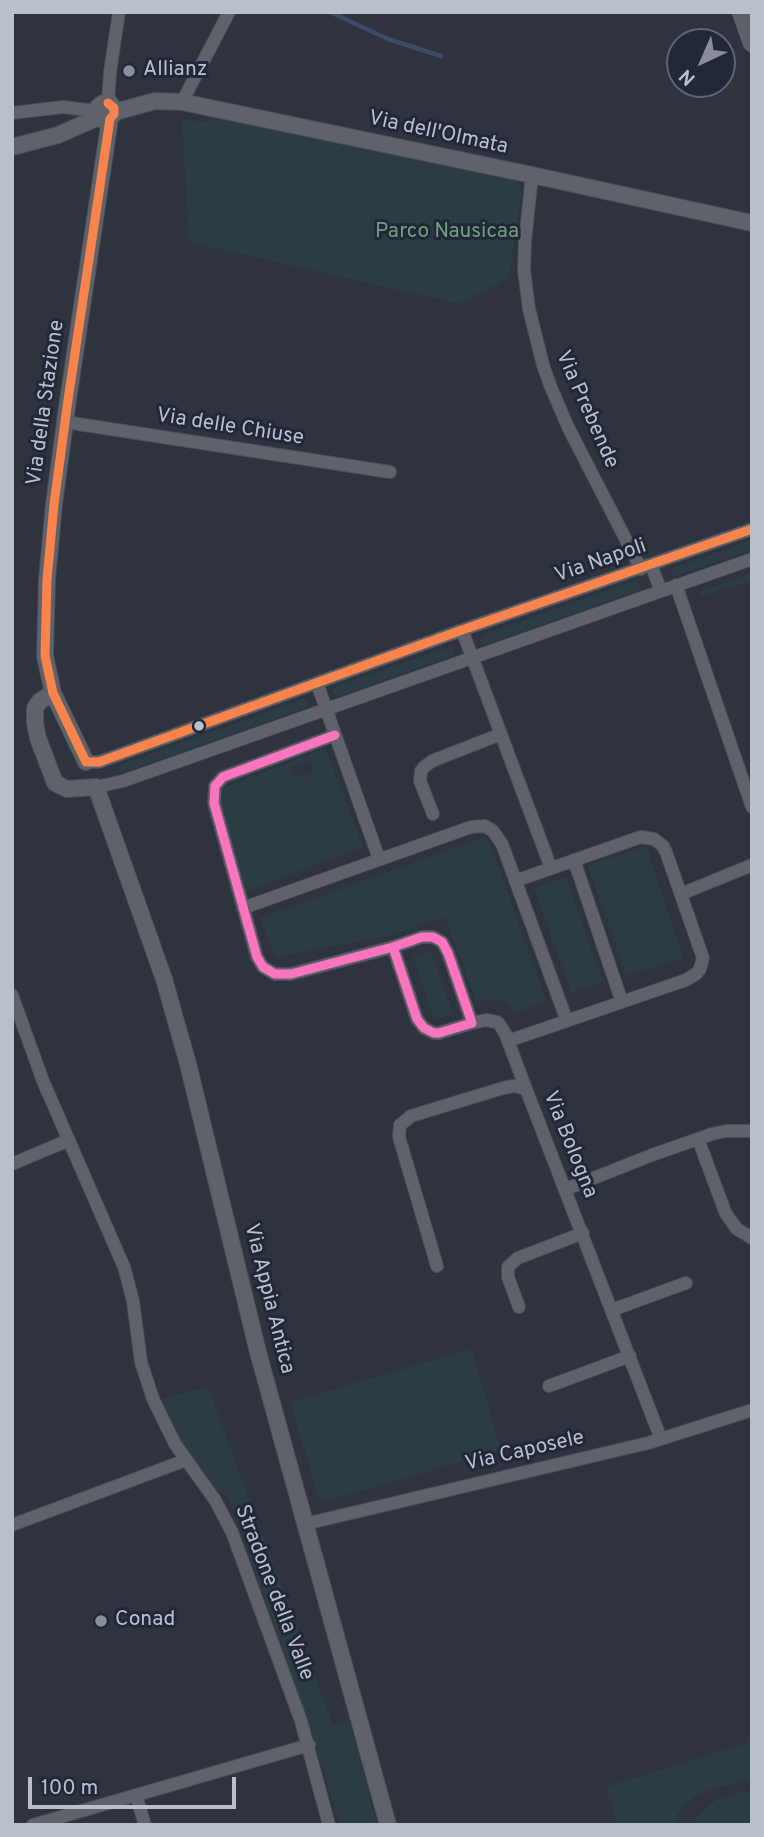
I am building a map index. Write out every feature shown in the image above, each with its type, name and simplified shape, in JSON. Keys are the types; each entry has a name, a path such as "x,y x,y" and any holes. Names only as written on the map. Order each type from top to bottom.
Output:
{"main road":[{"path":"741,12 752,43"}],"street":[{"path":"12,113 63,107 106,112 119,12"},
{"path":"182,102 229,12"},
{"name":"Via dell'Olmata","path":"12,146 58,135 106,112 155,101 182,102 752,223"},
{"name":"Via della Stazione","path":"86,762 53,693 45,656 47,580 54,504 106,112"},
{"name":"Via Prebende","path":"532,175 524,271 531,320 543,365 568,426 661,591"},
{"name":"Via delle Chiuse","path":"65,422 390,472"},
{"name":"Via Napoli","path":"86,762 99,762 462,630 752,529"},
{"path":"53,693 40,701 35,708 35,715 38,738 55,783 67,789 96,787 123,781 752,559"},
{"path":"676,585 752,807"},
{"path":"462,630 551,868"},
{"path":"317,683 379,859"},
{"path":"433,814 420,781 424,767 432,761 501,734"},
{"path":"335,735 229,774 215,786 214,803 260,963 275,974 291,974 428,936 433,937 442,942 448,953 472,1023"},
{"name":"Via Appia Antica","path":"96,787 141,911 181,1038 258,1352 388,1825"},
{"path":"243,908 471,827 485,826 500,840 567,1021"},
{"path":"508,1041 686,980 700,970 702,964 702,953 666,852 654,839 641,837 515,881"},
{"path":"574,860 622,1002"},
{"path":"681,894 752,865"},
{"path":"393,947 417,1019 424,1028 439,1033 486,1020 497,1022 505,1033 526,1089"},
{"name":"Stradone della Valle","path":"12,995 43,1081 124,1266 133,1301 141,1362 149,1389 167,1431 229,1524 293,1696 309,1745 329,1825"},
{"name":"Via Bologna","path":"437,1266 399,1137 400,1125 411,1116 503,1088 514,1086 526,1089 661,1439"},
{"path":"566,1189 698,1139 726,1131 752,1131"},
{"path":"698,1139 726,1214 733,1225 752,1238"},
{"path":"12,1164 69,1140"},
{"path":"519,1307 508,1277 508,1267 518,1258 583,1233"},
{"path":"612,1310 686,1283"},
{"path":"549,1386 630,1356"},
{"name":"Via Caposele","path":"305,1524 661,1439 752,1410"},
{"path":"12,1525 186,1460"},
{"path":"33,1825 309,1745"},
{"path":"136,1795 145,1825"}],"green space":[{"name":"Parco Nausicaa","path":"216,117 517,180 522,194 509,278 459,304 189,242 182,119 204,122"},
{"path":"752,540 752,550 675,576 670,574 672,568"},
{"path":"752,573 752,581 700,597 701,591"},
{"path":"633,581 640,584 636,591 486,645 480,641 480,637 485,634"},
{"path":"449,647 455,651 452,656 340,696 335,696 333,692 337,686"},
{"path":"303,699 309,704 304,709 125,772 121,772 118,767 120,765"},
{"path":"325,748 363,847 245,892 218,790","holes":["310,761 313,772 294,778 291,767"]},
{"path":"487,836 547,1002 514,1013 504,999 476,1001 445,917 389,936 275,957 260,918"},
{"path":"646,846 683,957 626,976 588,865"},
{"path":"566,877 603,982 571,993 534,888"},
{"path":"431,951 453,1014 434,1020 413,957"},
{"path":"472,1349 501,1450 320,1503 290,1402"},
{"path":"208,1387 333,1725 349,1720 377,1825 340,1825 315,1743 230,1500 215,1488 178,1439 161,1399"},
{"path":"752,1741 752,1777 696,1795 682,1807 671,1825 617,1825 606,1787"},
{"path":"745,1790 752,1801 752,1825 693,1825 696,1817 716,1800"}],"waterway":[{"path":"330,12 388,39 441,56"}],"transit line":[{"path":"108,103 114,108 114,114 110,119 68,400 47,580 45,656 53,693 86,762 99,762 462,630 752,529"},
{"path":"335,735 223,777 215,786 214,803 257,957 263,967 275,974 291,974 422,937 433,937 442,942 448,953 472,1023 439,1033 424,1028 417,1019 393,947"}],"place":[{"name":"Allianz","path":"129,71"},
{"name":"Conad","path":"101,1621"}]}
